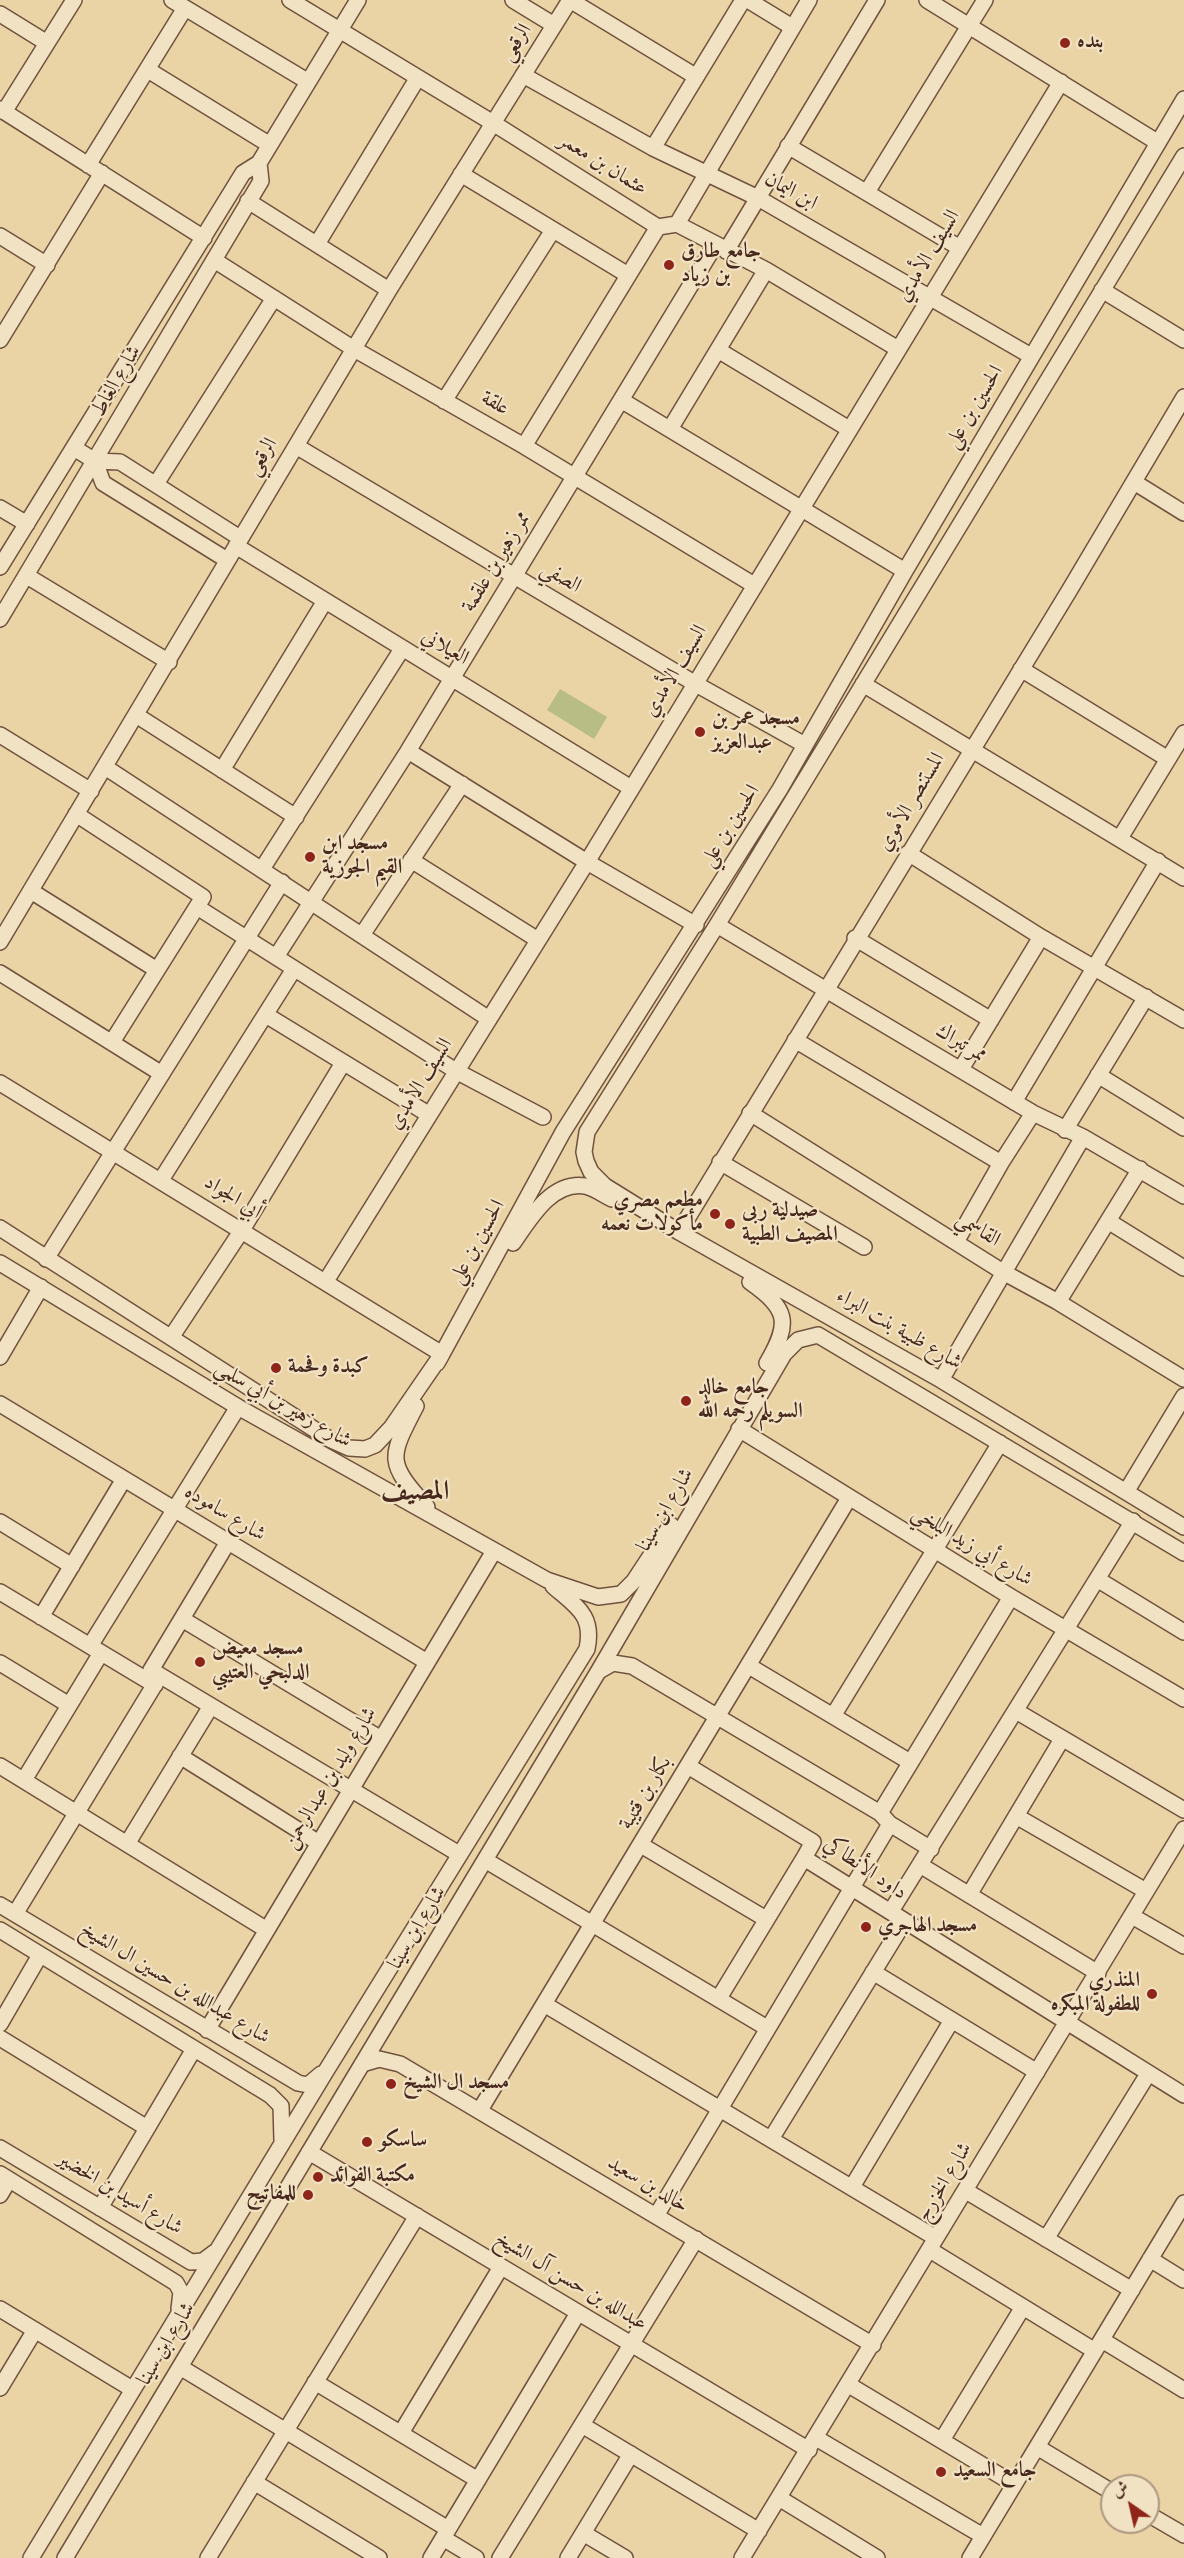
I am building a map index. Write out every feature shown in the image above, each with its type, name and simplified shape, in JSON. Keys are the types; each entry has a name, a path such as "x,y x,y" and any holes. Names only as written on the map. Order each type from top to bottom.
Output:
{"street":[{"path":"74,0 2,110 204,238"},
{"name":"عثمان بن معمر","path":"290,0 493,123 658,227"},
{"name":"شارع الغاط","path":"0,567 243,173 259,163 358,0"},
{"path":"513,0 554,25"},
{"path":"570,0 695,76"},
{"name":"الرقعي","path":"0,942 389,290 570,0"},
{"path":"653,148 742,0"},
{"path":"748,0 792,27"},
{"path":"677,224 809,0"},
{"name":"ممر زهير بن علقمة","path":"276,957 408,751 621,400 721,248 758,198 877,0"},
{"path":"927,0 1157,142"},
{"path":"867,192 985,0"},
{"path":"0,340 47,265 148,70 178,4 308,81"},
{"path":"0,14 47,43"},
{"path":"148,70 270,145"},
{"name":"ابن اليمان","path":"523,75 653,148 705,175 758,198 1031,356"},
{"path":"317,244 417,79"},
{"name":"السيف الأمدي","path":"326,1281 587,862 1061,82"},
{"name":"الحسين بن علي","path":"375,1445 391,1428 441,1354 563,1132 696,925 805,745 1031,356 1184,99"},
{"path":"788,146 960,248"},
{"name":"الحسين بن علي","path":"591,1172 584,1152 587,1132 717,925 1184,156"},
{"name":"شارع الغاط","path":"0,619 261,181 259,163"},
{"path":"461,174 628,275"},
{"path":"248,201 389,290"},
{"path":"524,446 658,227 677,224 766,270 898,349"},
{"path":"444,401 553,230"},
{"path":"0,236 47,265"},
{"name":"علقة","path":"214,260 354,349 524,446 754,585"},
{"path":"670,429 766,270"},
{"path":"1102,290 1184,340"},
{"path":"156,484 274,298"},
{"path":"718,350 849,429"},
{"path":"621,400 905,571"},
{"name":"المستنصر الأموي","path":"679,1232 855,938 1182,403"},
{"name":"الصفي","path":"296,446 694,683 805,745"},
{"path":"74,448 95,461 103,483 227,560"},
{"name":"العيلاني","path":"95,461 120,462 156,484 325,602 631,788"},
{"path":"1134,482 1184,513"},
{"path":"0,508 27,524"},
{"path":"27,576 169,662"},
{"path":"222,770 325,602"},
{"path":"262,869 402,649"},
{"path":"1021,669 1168,759"},
{"path":"863,684 1184,878"},
{"path":"136,715 296,817"},
{"path":"1120,838 1184,733"},
{"path":"0,737 91,790"},
{"path":"408,751 587,862 696,925"},
{"path":"105,767 489,1019"},
{"path":"362,935 462,784"},
{"path":"76,814 200,902 245,938 456,1071 543,1117"},
{"path":"908,853 1041,937 1184,1020"},
{"path":"411,860 538,940"},
{"path":"1014,1102 1158,861"},
{"path":"46,1259 282,882"},
{"path":"31,891 157,970"},
{"path":"112,1042 200,902"},
{"name":"ممر تبراك","path":"717,925 1014,1102 1065,1130 1083,1137 1184,1196"},
{"path":"961,1070 1041,937"},
{"path":"855,938 991,1020"},
{"path":"161,1180 294,969"},
{"path":"0,973 162,1074"},
{"path":"1065,1130 1146,997"},
{"path":"266,1015 428,1114"},
{"path":"795,1040 1000,1163"},
{"path":"172,1336 242,1230 343,1063"},
{"path":"1098,1075 1184,1128"},
{"name":"أبي الجواد","path":"0,1083 326,1281 441,1354"},
{"name":"القاسمي","path":"750,1113 1003,1272 1058,1302 1184,1379"},
{"path":"956,1242 1000,1163 1033,1113"},
{"path":"941,1380 1083,1137"},
{"path":"720,1162 864,1247"},
{"path":"1058,1302 1140,1169"},
{"name":"شارع ظبية بنت البراء","path":"591,1172 605,1186 679,1232 941,1380 1184,1527"},
{"path":"477,1291 537,1209 553,1195 568,1187 587,1186 679,1232 772,1297 782,1314 782,1338 667,1532 634,1581 621,1594 598,1598 547,1580"},
{"path":"1108,1221 1184,1268"},
{"name":"شارع زهير بن أبي سلمي","path":"0,1228 172,1336 331,1440 349,1448 364,1449 375,1445"},
{"name":"شارع زهير بن أبي سلمي","path":"0,1263 238,1407 547,1580"},
{"path":"0,1357 41,1287"},
{"name":"شارع ظبية بنت البراء","path":"818,1335 1184,1553"},
{"name":"شارع ابن سينا","path":"65,2558 598,1672 784,1354 798,1340 818,1335"},
{"path":"434,1515 398,1473 394,1452 441,1354"},
{"path":"1126,1492 1184,1396"},
{"name":"شارع ساموده","path":"0,1404 427,1662"},
{"path":"24,1780 69,1706 96,1649 175,1509 238,1407"},
{"name":"شارع أبي زيد البلخي","path":"739,1429 1011,1597 1184,1699"},
{"path":"833,1716 1000,1443"},
{"path":"41,1617 124,1479"},
{"name":"بكار بن قتيبة","path":"480,2110 849,1498"},
{"path":"891,1911 1133,1521"},
{"path":"0,1522 72,1566"},
{"path":"15,1914 155,1685 151,1670 228,1542"},
{"name":"شارع وليد بن عبدالرحمن","path":"207,2030 494,1551"},
{"path":"1097,1579 1184,1632"},
{"name":"شارع ابن سينا","path":"31,2558 179,2311 587,1649 591,1632 586,1616 547,1580"},
{"path":"0,1592 155,1685"},
{"path":"656,2216 852,1886 910,1762 1011,1597"},
{"path":"182,1619 381,1739"},
{"path":"0,1663 69,1706"},
{"path":"598,1672 613,1663 625,1663 718,1716 885,1818 931,1849"},
{"path":"749,1666 910,1762"},
{"path":"151,1670 459,1854"},
{"path":"127,1844 211,1706"},
{"path":"1016,1711 1184,1810"},
{"path":"969,1895 1062,1739"},
{"path":"180,1756 319,1843"},
{"path":"0,1766 267,1930"},
{"name":"داود الأنطاكي","path":"688,1766 813,1842 804,1858 1184,2095"},
{"path":"488,1807 509,1818"},
{"path":"1016,1816 1146,1891"},
{"name":"شارع الخزرج","path":"742,2558 849,2385 1184,1829"},
{"path":"641,1845 766,1919"},
{"path":"719,1998 804,1858"},
{"path":"485,1860 767,2028"},
{"path":"920,1865 1098,1973"},
{"name":"شارع عبدالله بن حسين ال الشيخ","path":"0,1905 298,2084 308,2085 326,2071"},
{"path":"1132,1916 1184,1947"},
{"path":"771,2139 904,1922"},
{"name":"شارع عبدالله بن حسين ال الشيخ","path":"0,1930 270,2095 281,2106 284,2120 282,2143"},
{"path":"0,2024 40,1955"},
{"path":"873,1972 1036,2072"},
{"path":"544,2004 852,2187 1023,2307 1184,2390"},
{"path":"852,2187 952,2020"},
{"path":"385,2026 387,2047 400,2064"},
{"path":"0,2038 147,2128"},
{"path":"100,2208 194,2049"},
{"name":"خالد بن سعيد","path":"362,2064 380,2059 400,2064 873,2345"},
{"path":"1046,2239 1148,2074"},
{"path":"270,2095 283,2097 288,2093 290,2086 284,2076"},
{"name":"شارع أسيد بن الخضير","path":"0,2148 191,2262 203,2260 218,2251"},
{"name":"عبدالله بن حسن آل الشيخ","path":"309,2152 631,2344 983,2536"},
{"path":"0,2195 5,2177"},
{"name":"شارع أسيد بن الخضير","path":"5,2177 176,2283 181,2292 179,2311"},
{"path":"966,2191 1131,2290"},
{"path":"977,2555 983,2536 1184,2203"},
{"path":"207,2558 417,2216"},
{"path":"500,2558 696,2239"},
{"path":"165,2275 178,2277 185,2272 184,2264 178,2255"},
{"path":"1150,2259 1184,2280"},
{"path":"401,2433 501,2267"},
{"path":"942,2440 1023,2307"},
{"path":"0,2309 132,2389"},
{"path":"431,2558 578,2313"},
{"path":"0,2388 35,2330"},
{"path":"180,2367 446,2533 476,2558"},
{"path":"315,2382 478,2480"},
{"path":"849,2385 1014,2484"},
{"path":"582,2425 759,2531"},
{"path":"1037,2447 1100,2485"},
{"path":"568,2558 631,2454"},
{"path":"254,2481 380,2558"},
{"path":"779,2498 858,2553 876,2558"},
{"path":"1160,2521 1184,2535"},
{"path":"583,2533 625,2558"}],"green space":[{"path":"560,689 607,717 594,739 547,710"}],"place":[{"name":"بنده","path":"1065,43"},
{"name":"جامع طارق بن زياد","path":"669,265"},
{"name":"مسجد عمر بن عبدالعزيز","path":"700,732"},
{"name":"مسجد ابن القيم الجوزية","path":"310,857"},
{"name":"مطعم مصري مأكولات نعمه","path":"715,1214"},
{"name":"صيدلية ربى المصيف الطبية","path":"730,1224"},
{"name":"كبدة وفحمة","path":"276,1368"},
{"name":"جامع خالد السويلم رحمه الله","path":"686,1401"},
{"name":"مسجد معيض الدلبحي العتيبي","path":"200,1662"},
{"name":"مسجد الهاجري","path":"866,1927"},
{"name":"المنذري للطفولة المبكره","path":"1152,1994"},
{"name":"مسجد ال الشيخ","path":"391,2084"},
{"name":"ساسكو","path":"367,2142"},
{"name":"مكتبة الفوائد","path":"318,2177"},
{"name":"للمفاتيح","path":"308,2195"},
{"name":"جامع السعيد","path":"941,2472"}],"district":[{"name":"المصيف","path":"415,1494"}]}
